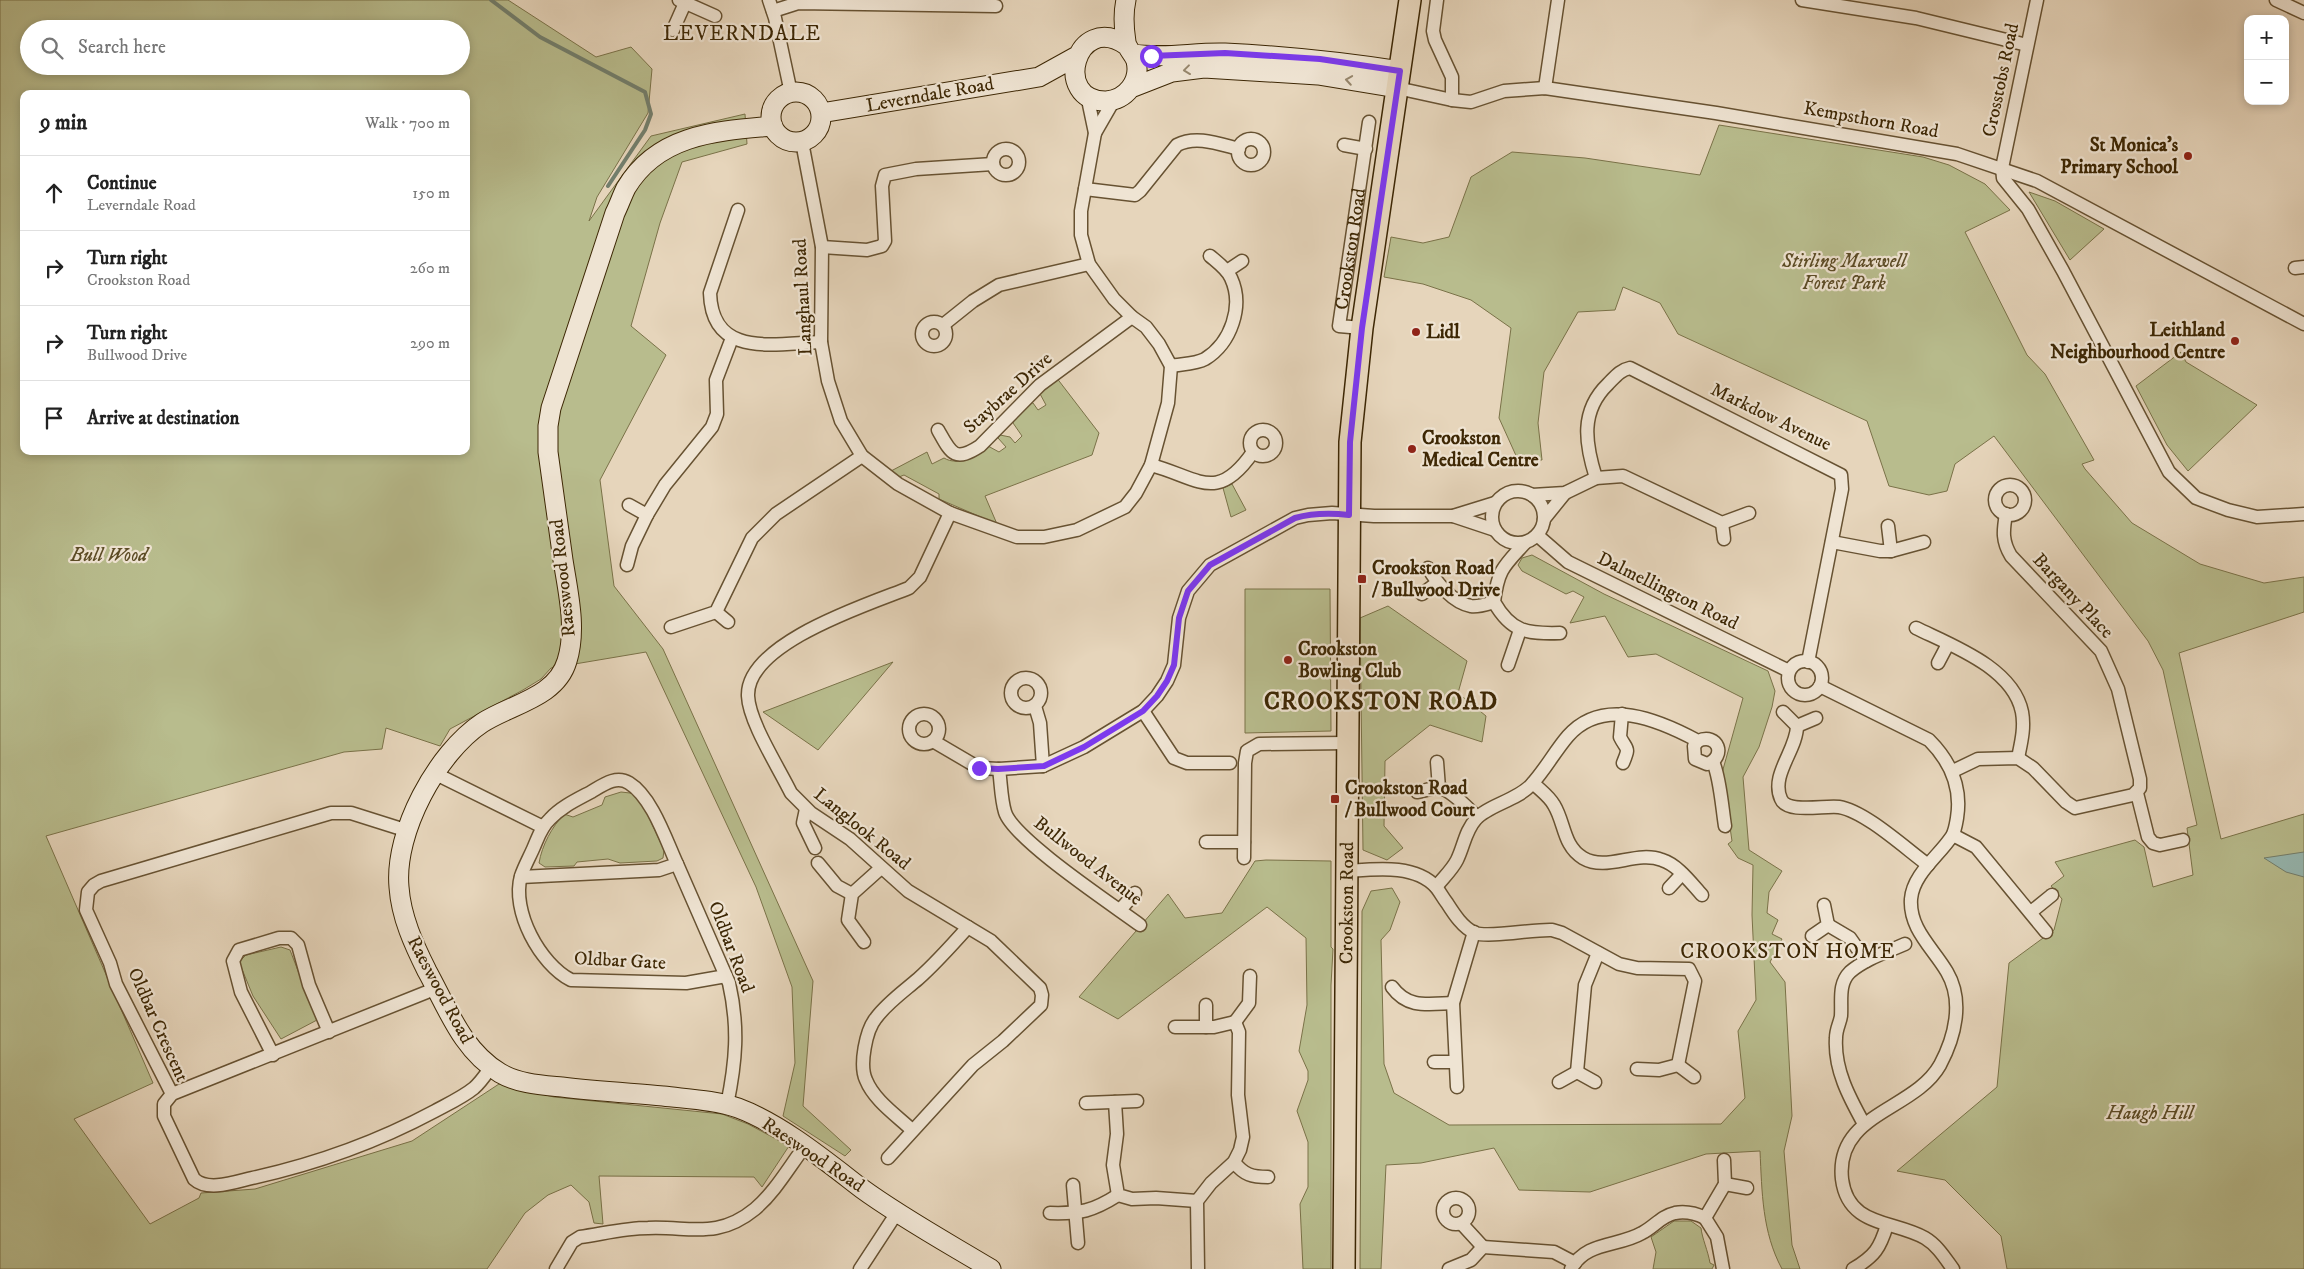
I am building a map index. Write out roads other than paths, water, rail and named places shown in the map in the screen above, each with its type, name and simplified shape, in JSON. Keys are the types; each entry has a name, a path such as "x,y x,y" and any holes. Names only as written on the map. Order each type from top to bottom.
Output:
{"main road":[{"name":"Crookston Road","path":"1344,1269 1350,442 1362,328 1410,0"}],"street":[{"path":"1437,0 1433,31 1435,40 1452,78 1452,100"},
{"path":"1545,88 1558,0"},
{"path":"1802,0 1873,6 2027,45"},
{"name":"Crosstobs Road","path":"2002,168 2037,0"},
{"path":"2276,0 2304,13"},
{"path":"674,30 682,1 714,16"},
{"path":"1126,2 1130,49 1136,60 1137,75 1131,88"},
{"path":"1099,38 1126,2"},
{"path":"791,93 771,5 798,3 996,6"},
{"path":"1095,133 1083,90 1074,71 1077,56 1086,44 1099,38 1113,38 1130,49 1157,57 1225,53 1310,59 1399,79"},
{"name":"Leverndale Road","path":"821,113 1039,76 1077,56"},
{"path":"1083,90 1100,101 1114,100 1120,98 1131,88 1172,72 1204,68 1399,79"},
{"name":"Leverndale Road","path":"1039,76 1083,90"},
{"name":"Kempsthorn Road","path":"1399,79 1452,100 1471,102 1504,91 1545,88 1709,112 1957,154 2037,181 2304,324"},
{"path":"791,93 801,93 810,97 818,104 821,113 820,125 816,132 802,142 791,142 783,139 773,126 772,115 774,105 782,97 791,93"},
{"path":"1114,100 1095,133 1084,189 1081,235 1089,264 1114,299 1132,317 1146,327 1155,338 1171,366 1204,359 1226,341 1233,322 1237,295 1227,271 1210,256"},
{"name":"Crookston Road","path":"1362,328 1339,326 1369,122"},
{"name":"Raeswood Road","path":"773,126 694,136 676,144 649,161 626,188 615,213 556,390 548,426 548,452 571,622 567,661 562,672 549,688 486,720 468,733 444,758 434,773 408,831 400,860 399,887 409,933 437,988 468,1046 491,1067 505,1076 532,1084 699,1099 727,1105 747,1112 804,1146 898,1211 991,1269"},
{"path":"1084,189 1135,195 1177,145 1185,140 1218,143 1239,149"},
{"name":"Langhaul Road","path":"802,142 822,247 822,342 828,381 841,421 862,456 898,484 950,513 1017,537 1044,537 1077,530 1125,507 1136,493 1151,465 1168,403 1171,366"},
{"path":"1344,145 1366,148"},
{"path":"822,247 867,250 882,246 885,241 882,186 885,175 916,169 993,164"},
{"path":"2002,168 2003,178 2028,209 2170,472 2196,498 2228,510 2257,517 2304,514"},
{"path":"738,210 710,293 710,306 715,321 732,338 751,344 822,342"},
{"path":"1227,271 1242,261"},
{"path":"943,325 973,301 999,285 1089,264"},
{"name":"Staybrae Drive","path":"938,430 950,451 958,455 969,453 980,446 1040,385 1132,317"},
{"path":"627,565 632,546 647,515 665,485 712,427 717,414 716,380 732,338"},
{"name":"Markdow Avenue","path":"1596,478 1587,440 1591,407 1598,394 1620,372 1630,368 1841,475 1842,489 1808,662"},
{"path":"1151,465 1170,470 1189,480 1216,484 1232,477 1242,468 1253,452"},
{"path":"671,627 716,612 752,538 776,514 862,456"},
{"path":"1544,519 1554,504 1565,493 1596,478 1623,476 1722,523 1749,513"},
{"path":"933,741 979,768 998,769 1044,766 1084,747 1143,711 1157,696 1167,681 1174,665 1179,618 1188,591 1210,565 1295,518 1332,513 1349,515 1453,516 1495,503 1513,491 1522,491 1532,495 1565,493"},
{"path":"1532,495 1542,506 1544,519 1542,529 1537,535 1524,542 1504,564 1496,581 1494,602 1511,624 1520,630 1536,634 1560,633"},
{"path":"1495,503 1492,518 1504,564"},
{"path":"629,505 647,515"},
{"name":"Langlook Road","path":"888,1158 973,1065 1003,1041 1041,1004 1042,995 1040,988 991,941 908,891 850,839 806,809 792,793 756,723 748,694 752,678 769,656 818,624 909,588 920,577 950,513"},
{"name":"Bargany Place","path":"2006,514 2003,538 2011,556 2101,652 2114,678 2140,779 2140,788 2137,793 2151,842 2160,845 2182,840"},
{"path":"1453,516 1497,532 1510,542 1524,542"},
{"path":"1722,523 1724,540"},
{"path":"1888,526 1891,551"},
{"name":"Dalmellington Road","path":"1537,535 1568,562 1789,671"},
{"path":"1832,542 1880,551 1891,551 1924,542"},
{"path":"1428,568 1437,584 1463,603 1472,606 1494,602"},
{"path":"1422,594 1437,584"},
{"path":"716,612 728,622"},
{"path":"1916,628 1977,658 2001,676 2013,691 2022,711 2024,725 2018,758"},
{"path":"1508,665 1520,630"},
{"path":"1938,663 1948,644"},
{"path":"1800,662 1808,662 1815,665 1820,671 1822,678 1820,686 1810,694 1797,693 1789,684 1789,671 1800,662"},
{"path":"1820,686 1930,740 1942,752 1952,771 1958,793 1958,808 1953,835 1928,865 1914,887 1911,908 1914,921 1921,936 1947,972 1953,987 1956,1013 1950,1045 1939,1067 1927,1080 1887,1110 1864,1124 1851,1138 1844,1154 1842,1181 1852,1206 1859,1213 1868,1219 1912,1232 1927,1240 1938,1248 1953,1269"},
{"path":"1035,706 1040,724 1044,766"},
{"path":"1143,711 1174,758 1187,763 1230,763"},
{"path":"1783,712 1798,726"},
{"path":"1436,887 1453,867 1458,858 1463,839 1477,817 1512,799 1533,783 1568,735 1580,724 1605,714 1622,714 1671,727 1698,741"},
{"path":"1622,714 1620,737 1627,745 1628,752 1623,763"},
{"path":"1798,726 1816,718"},
{"path":"1798,726 1797,734 1781,775 1780,798 1784,804 1794,807 1839,807 1870,822 1928,865"},
{"path":"1704,738 1711,739 1716,743 1719,750 1713,762 1707,764 1700,763 1695,759 1694,746 1698,741 1704,738"},
{"path":"1244,858 1245,763 1247,751 1259,744 1347,743"},
{"path":"1952,771 1978,759 2018,758 2033,768 2066,802 2080,809 2137,793"},
{"path":"1437,762 1439,788"},
{"path":"1713,762 1717,771 1717,783 1725,826"},
{"name":"Bullwood Avenue","path":"998,769 1005,812 1015,828 1043,853 1140,926"},
{"path":"434,773 546,822 521,877 659,870 677,864"},
{"name":"Oldbar Road","path":"546,822 564,806 612,780 627,782 637,788 645,798 677,864 726,976 733,999 736,1065 727,1105"},
{"path":"1533,783 1555,806 1570,846 1584,858 1604,863 1637,856 1663,860 1682,874 1702,895"},
{"path":"1417,792 1439,788 1459,800 1477,817"},
{"path":"806,809 803,823 815,848"},
{"name":"Oldbar Crescent","path":"408,831 342,812 101,881 94,885 86,899 86,910 110,963 116,984 172,1094 164,1104 164,1116 194,1179 202,1185 208,1186 284,1171 359,1147 406,1126 473,1089 491,1067"},
{"path":"1953,835 1976,847 1994,871 2011,887 2046,932"},
{"path":"1206,842 1244,842"},
{"path":"818,863 837,886 852,894"},
{"path":"864,942 848,920 852,894 881,868"},
{"path":"1348,871 1377,869 1404,871 1417,875 1436,887 1456,917 1474,932 1480,934 1552,930 1562,933 1628,967 1683,967 1690,969 1695,981 1678,1065"},
{"path":"1669,888 1682,874"},
{"name":"Oldbar Gate","path":"521,877 519,890 521,907 529,932 549,964 561,975 571,980 686,983 726,976"},
{"path":"1120,910 1135,893"},
{"path":"2031,912 2052,895"},
{"path":"1824,905 1828,925 1850,938 1866,961"},
{"path":"1812,936 1828,925"},
{"path":"912,1130 882,1102 864,1078 863,1064 867,1038 876,1018 932,966 968,927"},
{"path":"1457,1087 1454,1062 1453,1003 1474,932"},
{"path":"273,1055 258,1022 248,1008 241,992 232,961 239,950 279,938 291,938 298,945 309,985 328,1032"},
{"path":"1864,1124 1842,1080 1837,1059 1835,1039 1837,1026 1841,1019 1842,984 1851,972 1866,961 1905,944"},
{"path":"1577,1072 1585,985 1598,953"},
{"path":"1175,1027 1206,1027 1235,1022 1249,1003 1250,976"},
{"path":"1392,987 1400,999 1414,1004 1453,1003"},
{"path":"172,1094 437,988"},
{"path":"1206,1005 1206,1027"},
{"path":"1198,1269 1197,1201 1211,1183 1234,1162 1240,1150 1243,1137 1238,1094 1239,1032 1235,1022"},
{"path":"1434,1062 1454,1062"},
{"path":"1637,1069 1659,1070 1678,1065 1694,1076"},
{"path":"1577,1072 1594,1082"},
{"path":"1559,1082 1577,1072"},
{"path":"1086,1102 1137,1101"},
{"path":"1115,1102 1117,1134 1113,1165 1118,1195"},
{"path":"556,1269 572,1242 580,1237 649,1228 698,1231 722,1227 739,1220 767,1198 804,1146"},
{"path":"1705,1218 1724,1184 1724,1160"},
{"path":"1234,1162 1242,1172 1253,1177 1268,1177"},
{"path":"1724,1184 1747,1188"},
{"path":"1073,1185 1078,1243"},
{"path":"1050,1213 1077,1214 1096,1209 1118,1195 1132,1199 1156,1198 1197,1201"},
{"path":"860,1269 898,1211"},
{"path":"1461,1223 1483,1248 1554,1252 1573,1266 1586,1252 1596,1246 1637,1236 1662,1218 1672,1214 1695,1213 1705,1218 1717,1237 1723,1269"},
{"path":"1853,1269 1872,1257 1881,1245 1887,1225"},
{"path":"1449,1269 1471,1260 1483,1248"}],"water":[{"path":"2304,852 2304,877 2286,872 2264,858"}],"waterway":[{"path":"491,0 540,37 645,92 651,114 645,130 608,186"}],"place":[{"name":"St Monica's Primary School","path":"2188,156"},
{"name":"Lidl","path":"1416,332"},
{"name":"Leithland Neighbourhood Centre","path":"2235,341"},
{"name":"Crookston Medical Centre","path":"1412,449"},
{"name":"Crookston Road / Bullwood Drive","path":"1362,579"},
{"name":"Crookston Bowling Club","path":"1288,660"},
{"name":"Crookston Road / Bullwood Court","path":"1335,799"}],"district":[{"name":"LEVERNDALE","path":"742,34"},
{"name":"CROOKSTON ROAD","path":"1381,702"},
{"name":"CROOKSTON HOME","path":"1788,952"}],"park label":[{"name":"Stirling Maxwell Forest Park","path":"1844,272"},
{"name":"Bull Wood","path":"109,555"},
{"name":"Haugh Hill","path":"2150,1113"}]}
